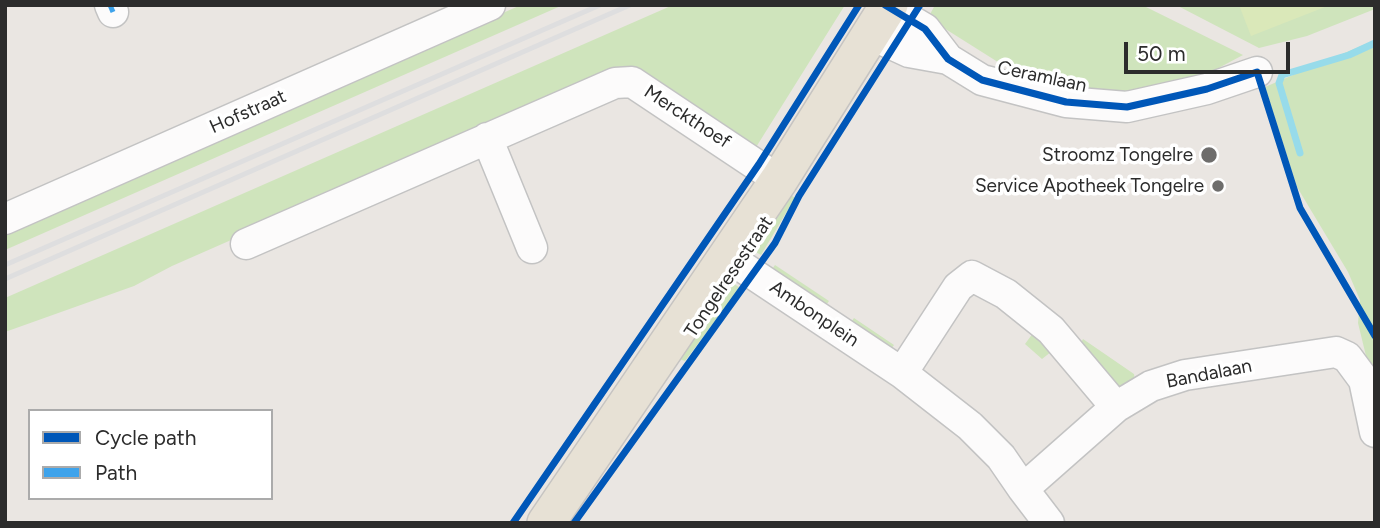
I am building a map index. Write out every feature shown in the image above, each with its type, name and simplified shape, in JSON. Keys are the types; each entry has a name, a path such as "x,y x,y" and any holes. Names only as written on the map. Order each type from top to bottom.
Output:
{"main road":[{"name":"Tongelresestraat","path":"546,523 779,180 883,16"}],"street":[{"name":"Hofstraat","path":"5,219 491,5"},
{"name":"Ceramlaan","path":"883,16 925,29 948,59 982,80 1066,102 1127,107 1207,89 1257,72"},
{"name":"Merckthoef","path":"246,244 615,83 632,82 779,180"},
{"path":"487,138 532,248"},
{"name":"Ambonplein","path":"726,256 902,373 970,426 1000,457 1023,489"},
{"path":"902,373 958,287 972,276 1006,294 1051,330 1116,407"},
{"name":"Bandalaan","path":"1023,489 1116,407 1151,386 1185,375 1336,352 1347,357 1364,380 1375,432"},
{"path":"1023,489 1049,523"}],"green space":[{"path":"521,5 563,5 5,250 5,232"},
{"path":"673,5 845,5 753,152 618,70 172,266 134,286 5,332 5,298"},
{"path":"935,5 1142,5 1243,55 1196,80 1127,91 1069,89 1001,64 928,18"},
{"path":"1176,5 1375,5 1375,9 1307,36 1259,48"},
{"path":"1239,5 1330,5 1251,36"},
{"path":"1375,40 1375,393 1358,323 1360,300 1348,272 1297,187 1265,87"},
{"path":"783,189 795,198 761,255 745,246"},
{"path":"775,265 829,301 824,308 770,272"},
{"path":"726,278 740,288 685,361 679,359"},
{"path":"854,318 894,345 889,352 849,325"},
{"path":"1036,329 1056,348 1042,359 1025,344"},
{"path":"1083,339 1134,374 1135,382 1116,392 1078,348"}],"waterway":[{"path":"1300,153 1279,83 1282,75 1349,55 1375,43"}],"railway":[{"path":"5,265 600,5"},
{"path":"5,279 630,5"}],"marked path":[{"path":"110,5 113,12"}],"cycle path":[{"path":"513,523 759,164 859,5"},
{"path":"885,5 925,29 948,59 982,80 1066,102 1127,107 1207,89 1257,72 1300,208 1375,336"},
{"path":"574,523 775,243 799,196 920,5"}],"place":[{"name":"Stroomz Tongelre","path":"1209,155"},
{"name":"Service Apotheek Tongelre","path":"1218,186"}]}
